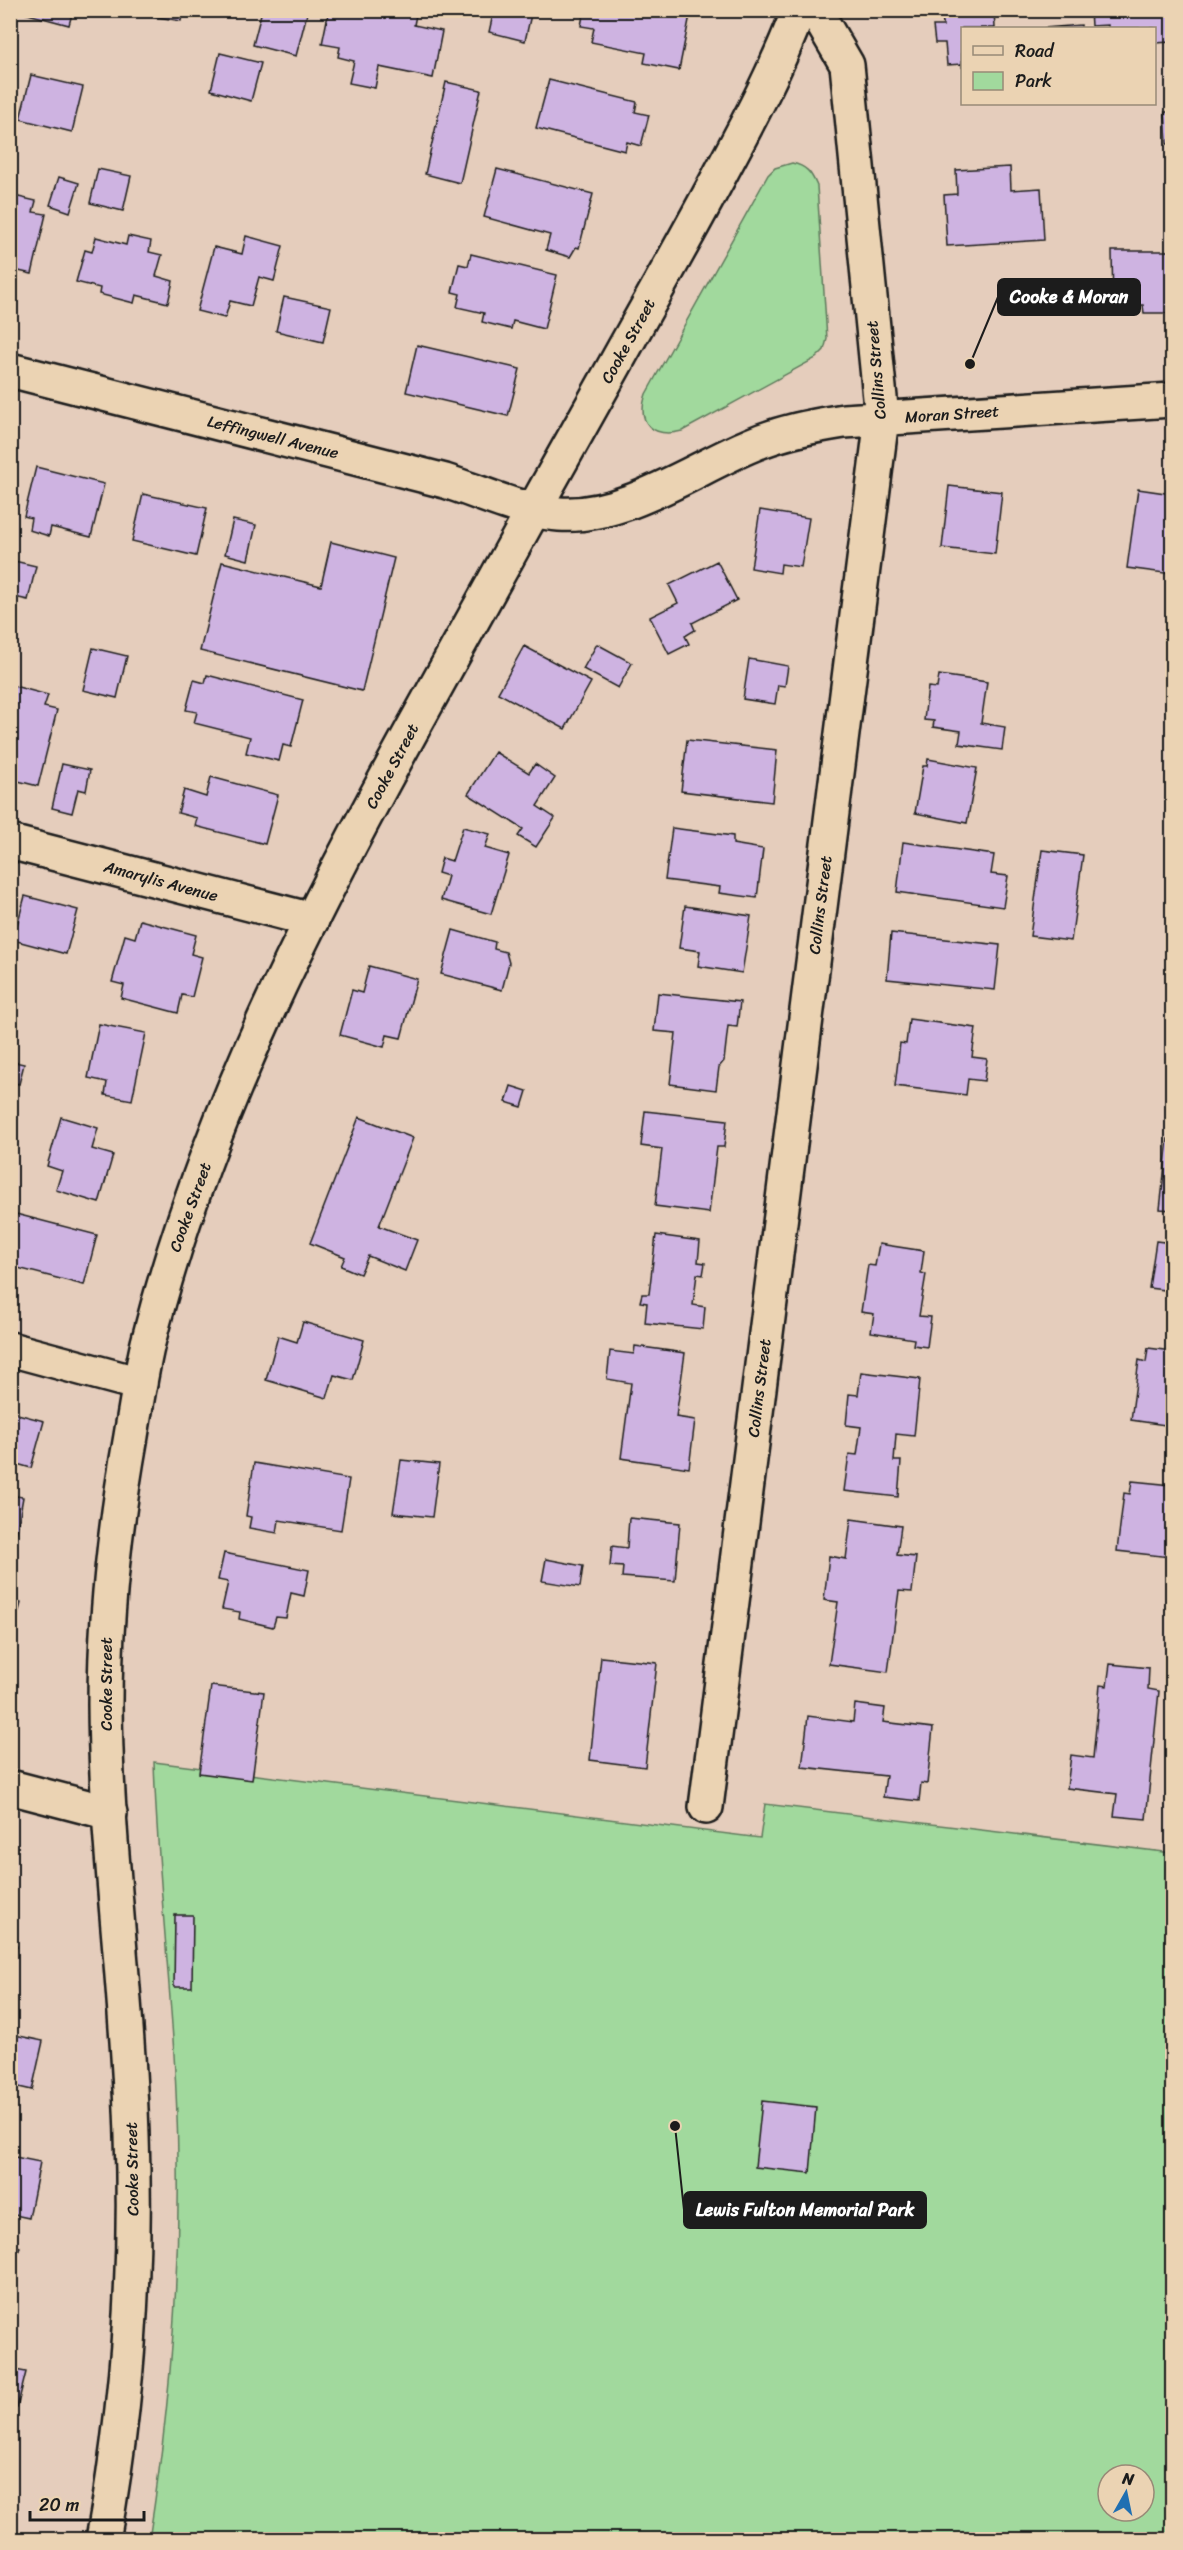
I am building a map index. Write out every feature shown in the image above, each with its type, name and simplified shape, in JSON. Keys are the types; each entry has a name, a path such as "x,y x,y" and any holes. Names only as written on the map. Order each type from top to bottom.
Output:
{"street":[{"name":"Cooke Street","path":"103,2540 125,2375 133,2217 132,2135 105,1706 108,1611 123,1479 140,1384 166,1276 191,1200 250,1056 312,920 403,745 741,137 769,80 798,10"},
{"name":"Collins Street","path":"706,1807 882,418 847,64 815,10"},
{"name":"Leffingwell Avenue","path":"10,370 445,482 533,511"},
{"name":"Moran Street","path":"533,511 560,514 594,512 642,496 774,436 819,425 882,418 1173,400"},
{"name":"Amarylis Avenue","path":"10,842 312,920"},
{"path":"10,1349 140,1384"},
{"path":"10,1787 110,1814"}],"green space":[{"path":"792,163 808,170 817,186 827,339 824,350 816,358 682,431 672,433 655,430 645,421 643,413 646,394 768,175 775,168"},
{"path":"154,1762 760,1838 765,1804 1172,1853 1172,2539 149,2540 172,2351 178,2208 177,2110"}],"building":[{"path":"25,10 73,10 69,25 24,13"},
{"path":"134,10 183,10 181,21 133,13"},
{"path":"262,10 308,10 296,56 253,45"},
{"path":"329,10 417,10 414,25 442,31 433,78 379,67 375,88 349,83 354,61 338,57 340,47 322,44"},
{"path":"494,10 532,10 525,41 489,32"},
{"path":"584,10 691,10 679,70 644,63 646,53 591,42 594,28 581,26"},
{"path":"942,10 994,10 995,27 961,27 961,64 947,65 945,43 935,43 933,26 943,26"},
{"path":"1090,10 1171,10 1172,42 1156,43 1156,27 1091,26"},
{"path":"1081,25 1081,27 1056,27"},
{"path":"220,53 261,63 251,101 211,90"},
{"path":"31,75 83,87 72,132 20,119"},
{"path":"549,80 637,102 635,112 649,115 641,146 627,142 625,151 536,128"},
{"path":"446,82 481,90 460,183 425,174"},
{"path":"1165,112 1172,112 1172,144 1167,144"},
{"path":"1010,167 1011,190 1041,188 1044,240 947,246 944,195 957,194 956,170"},
{"path":"98,169 131,176 123,211 90,203"},
{"path":"497,169 593,194 579,248 576,247 570,257 546,250 550,235 484,217"},
{"path":"59,177 79,183 70,212 50,205"},
{"path":"10,195 36,201 33,212 46,214 32,274 10,269"},
{"path":"1171,218 1172,313 1144,313 1143,305 1113,305 1112,251 1171,251"},
{"path":"128,236 151,241 149,252 162,255 156,276 173,281 168,303 136,295 134,303 99,294 100,288 76,282 85,250 92,252 96,237 126,245"},
{"path":"246,236 283,246 274,281 259,277 251,306 230,301 225,318 197,311 214,247 242,254"},
{"path":"471,254 557,275 544,329 513,321 511,329 482,322 484,313 457,307 460,294 452,292 459,264 468,266"},
{"path":"284,297 331,307 323,342 276,331"},
{"path":"417,345 520,369 508,416 406,392"},
{"path":"36,467 104,484 91,537 51,527 49,536 29,530 31,518 24,516"},
{"path":"949,486 1002,492 995,554 942,548"},
{"path":"1138,489 1172,494 1172,574 1127,568"},
{"path":"143,494 207,508 196,556 132,541"},
{"path":"760,510 809,518 801,567 781,564 780,573 751,568"},
{"path":"233,520 256,525 248,560 225,554"},
{"path":"331,542 394,558 362,691 200,651 222,562 321,586"},
{"path":"10,560 36,566 28,600 10,596"},
{"path":"717,561 737,600 692,623 695,630 685,636 689,644 669,654 650,617 678,603 669,585"},
{"path":"597,644 632,663 618,688 583,669"},
{"path":"524,646 591,682 565,729 498,693"},
{"path":"93,648 127,656 117,698 83,690"},
{"path":"749,659 788,666 785,686 778,685 775,704 743,699"},
{"path":"207,675 303,700 291,747 283,745 279,761 246,753 250,737 194,723 197,712 186,710 194,680 205,683"},
{"path":"939,675 987,682 981,723 1005,727 1002,750 959,744 961,731 933,727 934,721 924,720 928,687 937,688"},
{"path":"14,686 48,695 44,707 57,710 38,786 10,779 10,697"},
{"path":"687,740 777,750 772,802 681,791"},
{"path":"495,752 529,773 535,764 555,778 537,806 555,818 536,847 518,836 523,829 468,794"},
{"path":"928,759 977,768 967,823 915,813 923,766 927,766"},
{"path":"62,764 90,770 86,791 78,789 72,813 52,808"},
{"path":"211,777 278,795 265,844 195,826 197,818 178,813 184,790 206,797"},
{"path":"463,827 490,834 485,848 509,855 491,914 441,900 448,876 438,873 442,858 452,861"},
{"path":"672,828 733,836 733,844 763,849 757,898 719,893 720,887 665,880"},
{"path":"903,842 994,855 991,874 1008,876 1003,907 897,892"},
{"path":"1042,850 1083,855 1071,941 1030,936"},
{"path":"25,896 78,910 66,954 13,940"},
{"path":"685,906 751,916 742,973 698,966 700,951 679,948"},
{"path":"140,920 196,935 191,954 202,957 192,997 182,995 178,1013 121,998 124,985 112,982 125,935 135,938"},
{"path":"453,930 495,942 494,949 506,952 509,963 502,990 441,974"},
{"path":"891,933 1000,945 995,990 887,979"},
{"path":"369,966 417,979 401,1038 387,1035 384,1047 340,1035 352,990 362,993"},
{"path":"658,993 740,1002 737,1027 728,1026 724,1061 719,1067 716,1090 670,1084 676,1033 654,1031"},
{"path":"909,1019 976,1028 972,1057 987,1059 984,1081 968,1079 966,1095 895,1086 900,1043 906,1044"},
{"path":"99,1024 146,1033 132,1100 105,1095 107,1082 88,1078"},
{"path":"10,1061 24,1064 19,1084 10,1082"},
{"path":"1170,1068 1172,1068 1172,1094 1167,1094"},
{"path":"511,1086 527,1091 522,1107 506,1102"},
{"path":"645,1111 727,1120 724,1147 717,1147 709,1213 655,1206 662,1149 641,1146"},
{"path":"61,1117 98,1128 92,1149 113,1155 99,1203 56,1190 62,1171 47,1166"},
{"path":"359,1117 413,1138 379,1226 417,1240 405,1271 368,1256 360,1274 341,1266 345,1257 310,1243"},
{"path":"1168,1139 1172,1140 1172,1210 1160,1209"},
{"path":"16,1214 97,1235 84,1285 10,1266 10,1234"},
{"path":"656,1235 700,1241 698,1262 705,1263 703,1275 697,1274 693,1305 705,1307 703,1329 645,1323 647,1303 640,1302 642,1294 649,1294"},
{"path":"1156,1241 1172,1243 1172,1291 1149,1288"},
{"path":"879,1244 924,1251 921,1273 926,1274 919,1316 931,1317 927,1347 913,1345 914,1339 871,1332 874,1314 861,1312 868,1265 875,1266"},
{"path":"303,1322 364,1340 353,1380 334,1375 327,1398 266,1380 278,1336 297,1342"},
{"path":"635,1346 685,1353 676,1417 695,1420 689,1468 621,1458 631,1383 607,1379 610,1351 634,1354"},
{"path":"1148,1348 1172,1351 1172,1426 1131,1420 1139,1360 1146,1362"},
{"path":"861,1372 920,1379 914,1436 896,1434 894,1461 901,1461 898,1497 844,1491 849,1454 857,1455 861,1427 846,1425 849,1394 858,1395"},
{"path":"10,1412 44,1421 31,1468 10,1462"},
{"path":"401,1460 439,1464 432,1517 393,1513"},
{"path":"254,1463 349,1479 341,1530 279,1520 277,1533 249,1528 251,1517 246,1516"},
{"path":"1132,1481 1172,1485 1170,1557 1117,1551 1124,1493 1130,1494"},
{"path":"10,1495 23,1497 14,1548 10,1547"},
{"path":"629,1518 680,1523 675,1581 622,1577 623,1567 610,1566 612,1546 627,1548"},
{"path":"851,1519 901,1526 897,1555 916,1557 912,1592 899,1591 888,1672 829,1664 838,1602 824,1600 829,1556 846,1559"},
{"path":"224,1553 309,1570 304,1596 291,1593 286,1618 276,1617 273,1627 239,1619 240,1612 222,1609 228,1582 218,1580"},
{"path":"546,1559 583,1566 580,1587 542,1581"},
{"path":"10,1601 21,1603 13,1633 10,1632"},
{"path":"601,1657 657,1663 645,1767 590,1760"},
{"path":"1110,1664 1149,1668 1148,1689 1159,1691 1146,1819 1114,1816 1117,1794 1067,1788 1071,1755 1093,1758 1100,1685 1107,1686"},
{"path":"211,1686 264,1692 252,1780 199,1773"},
{"path":"855,1704 885,1708 883,1722 933,1728 927,1784 921,1783 919,1801 883,1797 886,1776 802,1767 808,1716 853,1722"},
{"path":"175,1915 193,1915 192,1987 174,1987"},
{"path":"10,1936 13,1936 11,1944 17,1946 10,1973"},
{"path":"10,2034 43,2041 32,2090 10,2085"},
{"path":"762,2101 816,2107 810,2173 755,2167"},
{"path":"10,2156 40,2162 29,2218 10,2214"},
{"path":"10,2244 20,2247 10,2280"},
{"path":"10,2369 26,2372 17,2408 10,2406"}],"place":[{"name":"Cooke & Moran","path":"970,364"},
{"name":"Lewis Fulton Memorial Park","path":"675,2126"}]}
